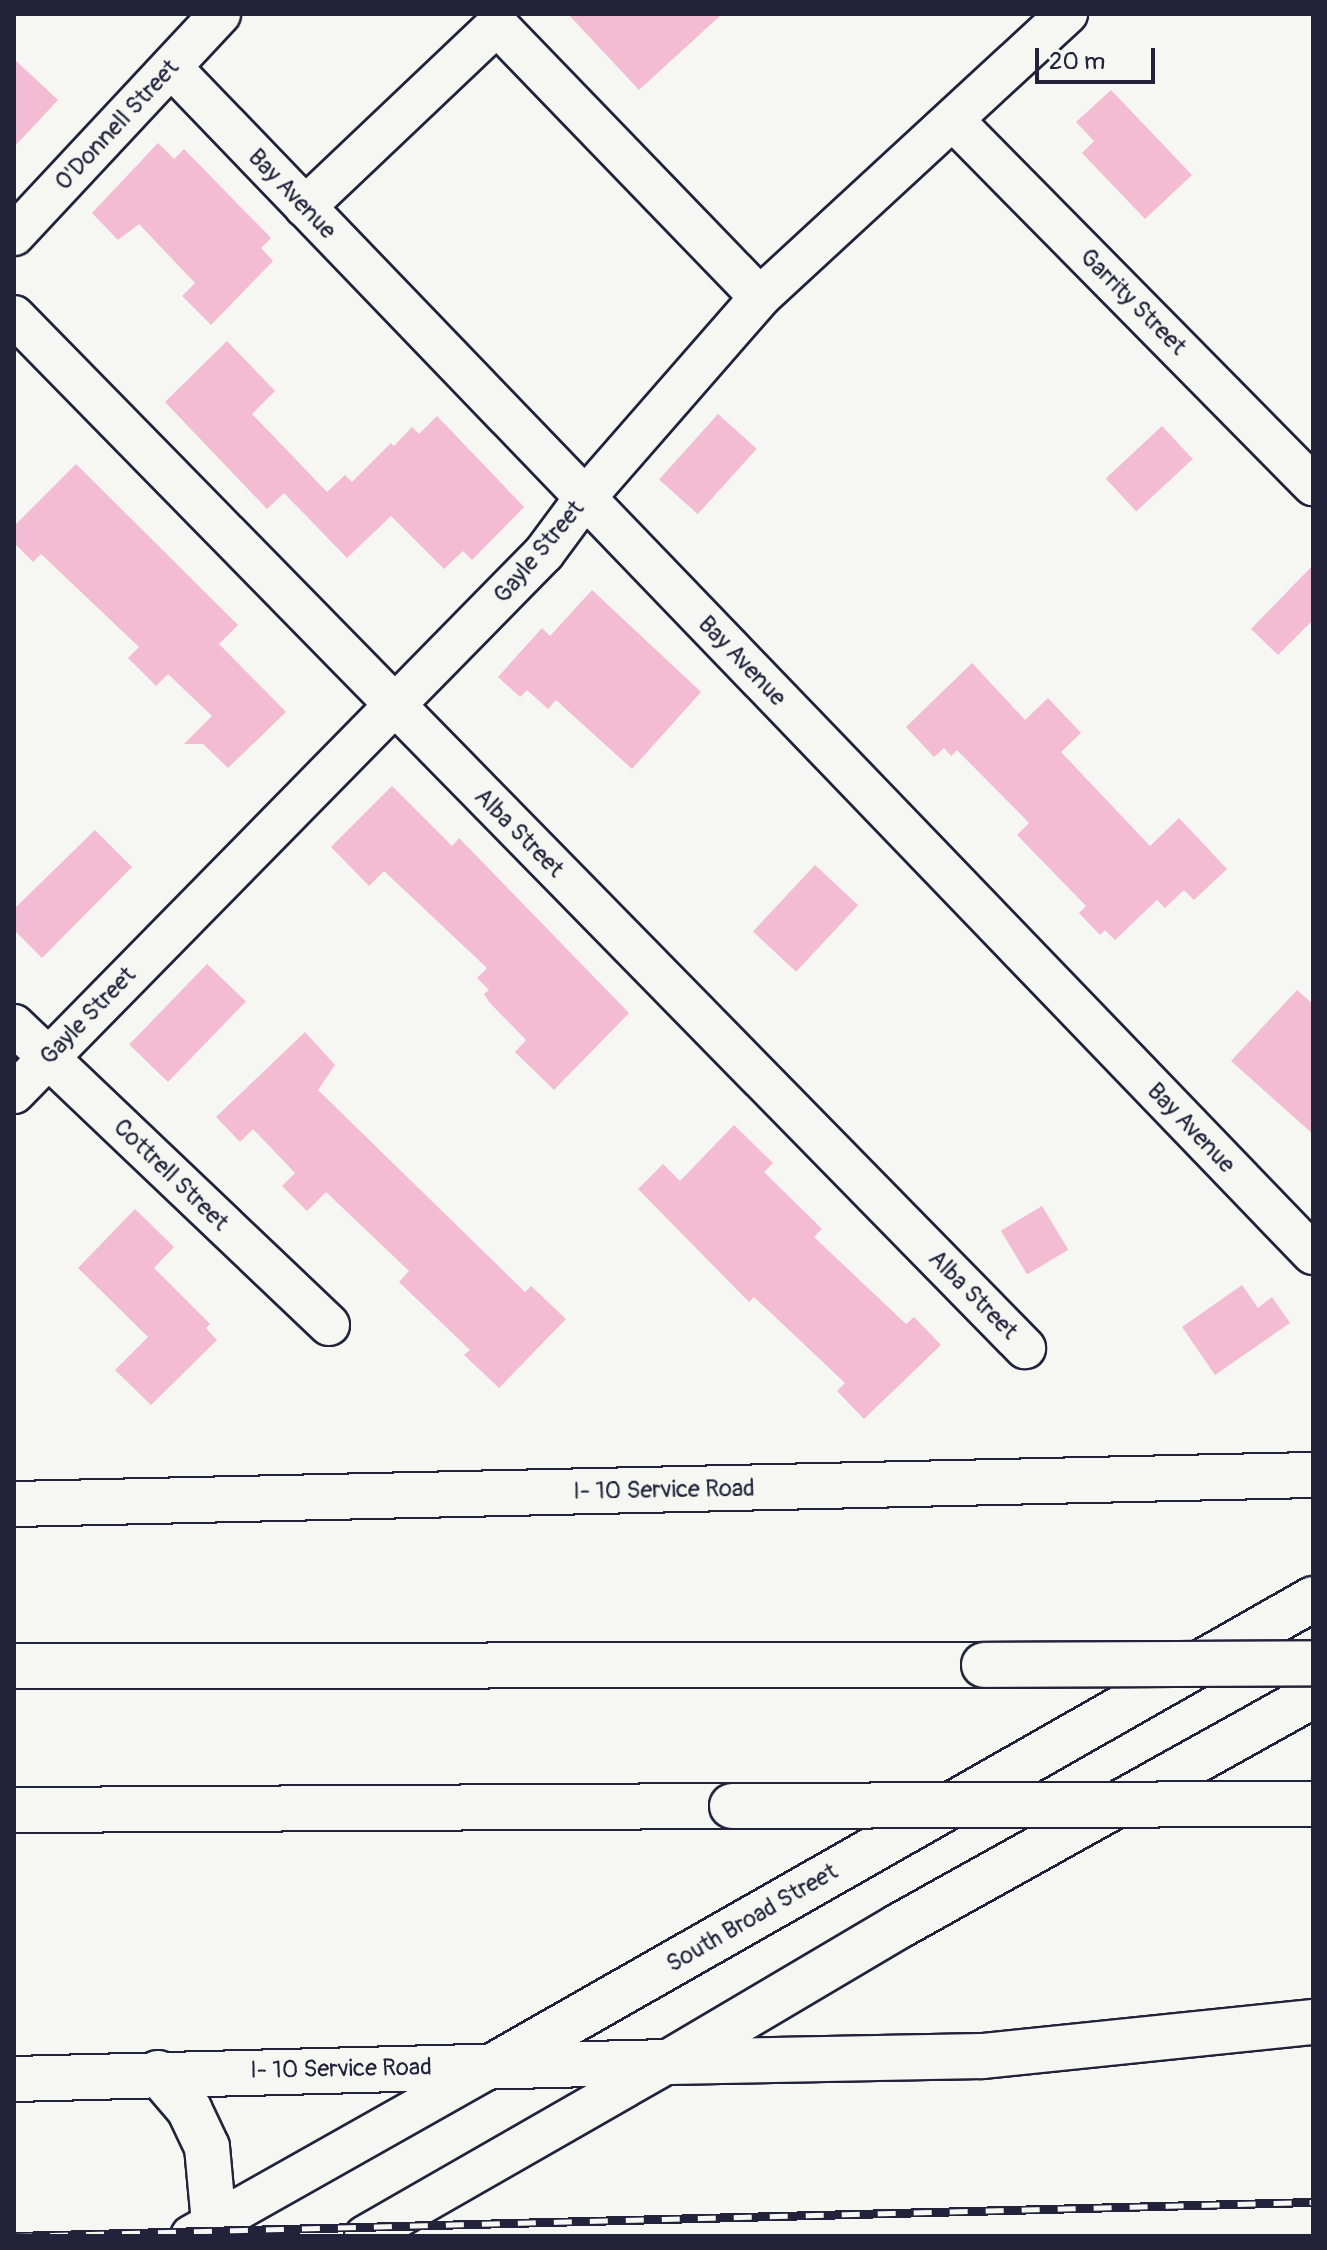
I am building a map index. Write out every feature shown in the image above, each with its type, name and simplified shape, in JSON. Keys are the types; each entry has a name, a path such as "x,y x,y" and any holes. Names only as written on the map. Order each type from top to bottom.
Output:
{"main road":[{"name":"I- 10 Service Road","path":"14,1504 1313,1475"},
{"name":"South Broad Street","path":"493,2066 1313,1599"},
{"path":"14,1666 1313,1663"},
{"path":"669,2062 899,1926 1313,1696"},
{"path":"14,1810 1313,1804"},
{"name":"I- 10 Service Road","path":"14,2079 158,2073 982,2056 1313,2022"},
{"path":"158,2073 189,2109 207,2147 202,2230"}],"street":[{"name":"O'Donnell Street","path":"14,235 220,14"},
{"name":"Gayle Street","path":"14,1093 260,837 396,708 544,553 584,499 760,297 1067,14"},
{"path":"305,207 497,25 760,297"},
{"name":"Bay Avenue","path":"171,67 1313,1254"},
{"name":"Garrity Street","path":"953,120 1313,485"},
{"name":"Alba Street","path":"14,316 1025,1348"},
{"name":"Cottrell Street","path":"14,1025 329,1325"},
{"path":"365,2236 669,2062"},
{"name":"South Broad Street","path":"202,2230 493,2066"}],"building":[{"path":"568,14 722,14 639,90"},
{"path":"14,59 58,100 14,147"},
{"path":"1111,90 1192,175 1145,219 1082,153 1094,141 1076,122"},
{"path":"158,143 174,159 184,149 271,238 261,248 273,261 211,325 182,296 195,283 139,224 118,240 92,213"},
{"path":"227,341 275,391 252,414 327,492 345,475 352,482 391,443 394,446 412,427 419,434 437,416 524,507 472,560 463,551 444,569 391,516 347,558 284,493 267,509 165,402"},
{"path":"718,414 757,449 698,514 659,479"},
{"path":"1162,426 1193,459 1136,511 1106,479"},
{"path":"76,464 238,625 219,644 286,712 228,768 203,744 184,744 212,716 168,674 156,686 128,658 139,647 41,554 33,562 14,543 14,526"},
{"path":"1313,565 1313,620 1278,655 1251,629"},
{"path":"592,590 701,692 632,769 556,700 548,709 527,690 520,697 498,677 542,628 550,636"},
{"path":"972,663 1025,720 1048,698 1081,733 1061,752 1150,846 1179,818 1227,869 1194,900 1184,890 1165,908 1157,900 1115,940 1105,930 1100,935 1079,913 1086,906 1017,835 1029,823 957,750 951,756 944,748 934,757 906,727"},
{"path":"392,786 452,846 459,838 629,1013 554,1090 515,1052 526,1040 484,994 489,990 477,978 487,968 384,871 369,886 331,847"},
{"path":"95,830 132,867 42,958 14,930 14,909"},
{"path":"815,865 858,905 796,972 753,932"},
{"path":"207,964 246,1002 168,1082 129,1045"},
{"path":"1297,990 1313,1004 1313,1134 1231,1061"},
{"path":"305,1032 335,1065 318,1090 525,1292 531,1286 566,1319 499,1388 464,1355 470,1350 399,1282 409,1271 326,1192 307,1211 282,1186 295,1173 253,1129 240,1142 216,1117"},
{"path":"734,1125 773,1163 764,1172 822,1229 814,1237 906,1324 914,1317 941,1345 864,1419 837,1391 845,1383 754,1297 749,1302 638,1189 663,1164 680,1181"},
{"path":"1042,1206 1068,1250 1027,1274 1001,1231"},
{"path":"135,1209 174,1247 154,1268 210,1324 206,1328 217,1340 151,1405 115,1370 148,1337 78,1268"},
{"path":"1242,1285 1258,1308 1272,1297 1290,1323 1215,1375 1182,1327"}],"railway":[{"path":"14,2236 1313,2202"}]}
